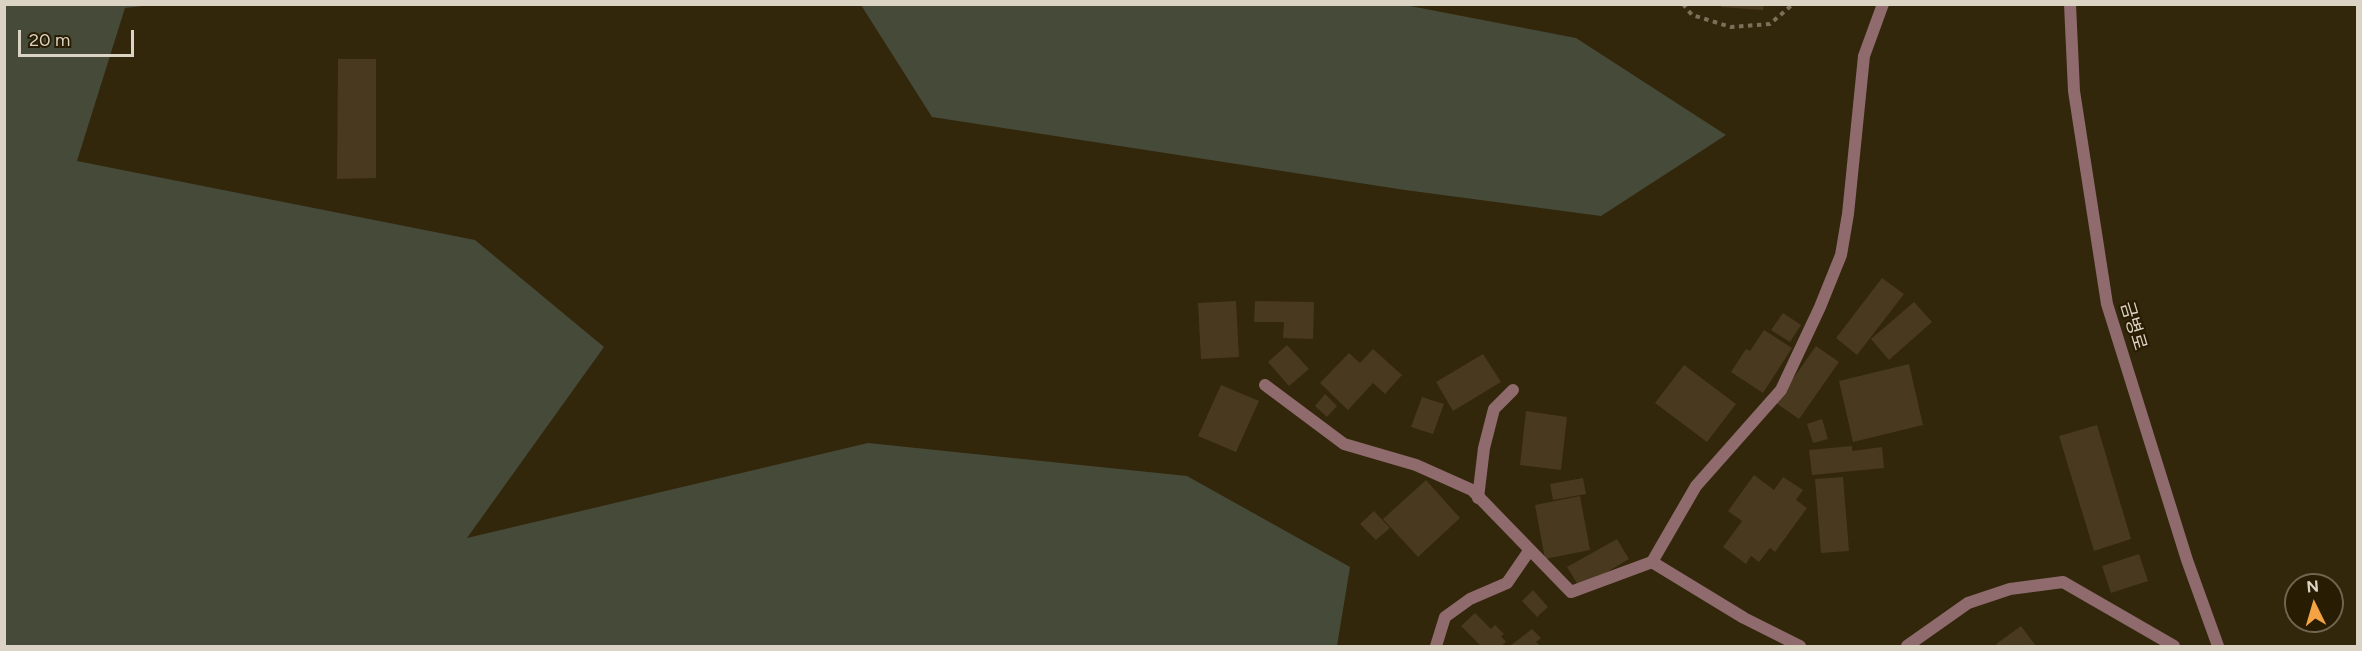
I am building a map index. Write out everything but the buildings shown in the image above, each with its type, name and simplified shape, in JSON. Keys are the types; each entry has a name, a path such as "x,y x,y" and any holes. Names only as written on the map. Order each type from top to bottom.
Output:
{"street":[{"path":"1265,385 1344,444 1416,465 1472,490 1571,592 1652,562 1696,486 1781,390 1820,307 1841,255 1848,214 1864,56 1883,4"},
{"name":"금병로","path":"2070,4 2074,91 2107,304 2187,560 2218,646"},
{"path":"1478,498 1484,448 1494,409 1513,390"},
{"path":"1436,646 1445,617 1470,599 1507,583 1529,551"},
{"path":"1652,562 1744,618 1800,646"},
{"path":"1907,646 1968,603 2010,589 2063,582 2174,646"}],"path":[{"path":"1683,4 1692,15 1731,27 1770,24 1793,4"}],"green space":[{"path":"4,5 151,5 125,8 77,161 475,240 604,347 467,538 868,443 1187,476 1350,567 1337,646 5,646"},
{"path":"861,5 1405,5 1576,38 1726,135 1601,216 1405,190 932,117"}]}
